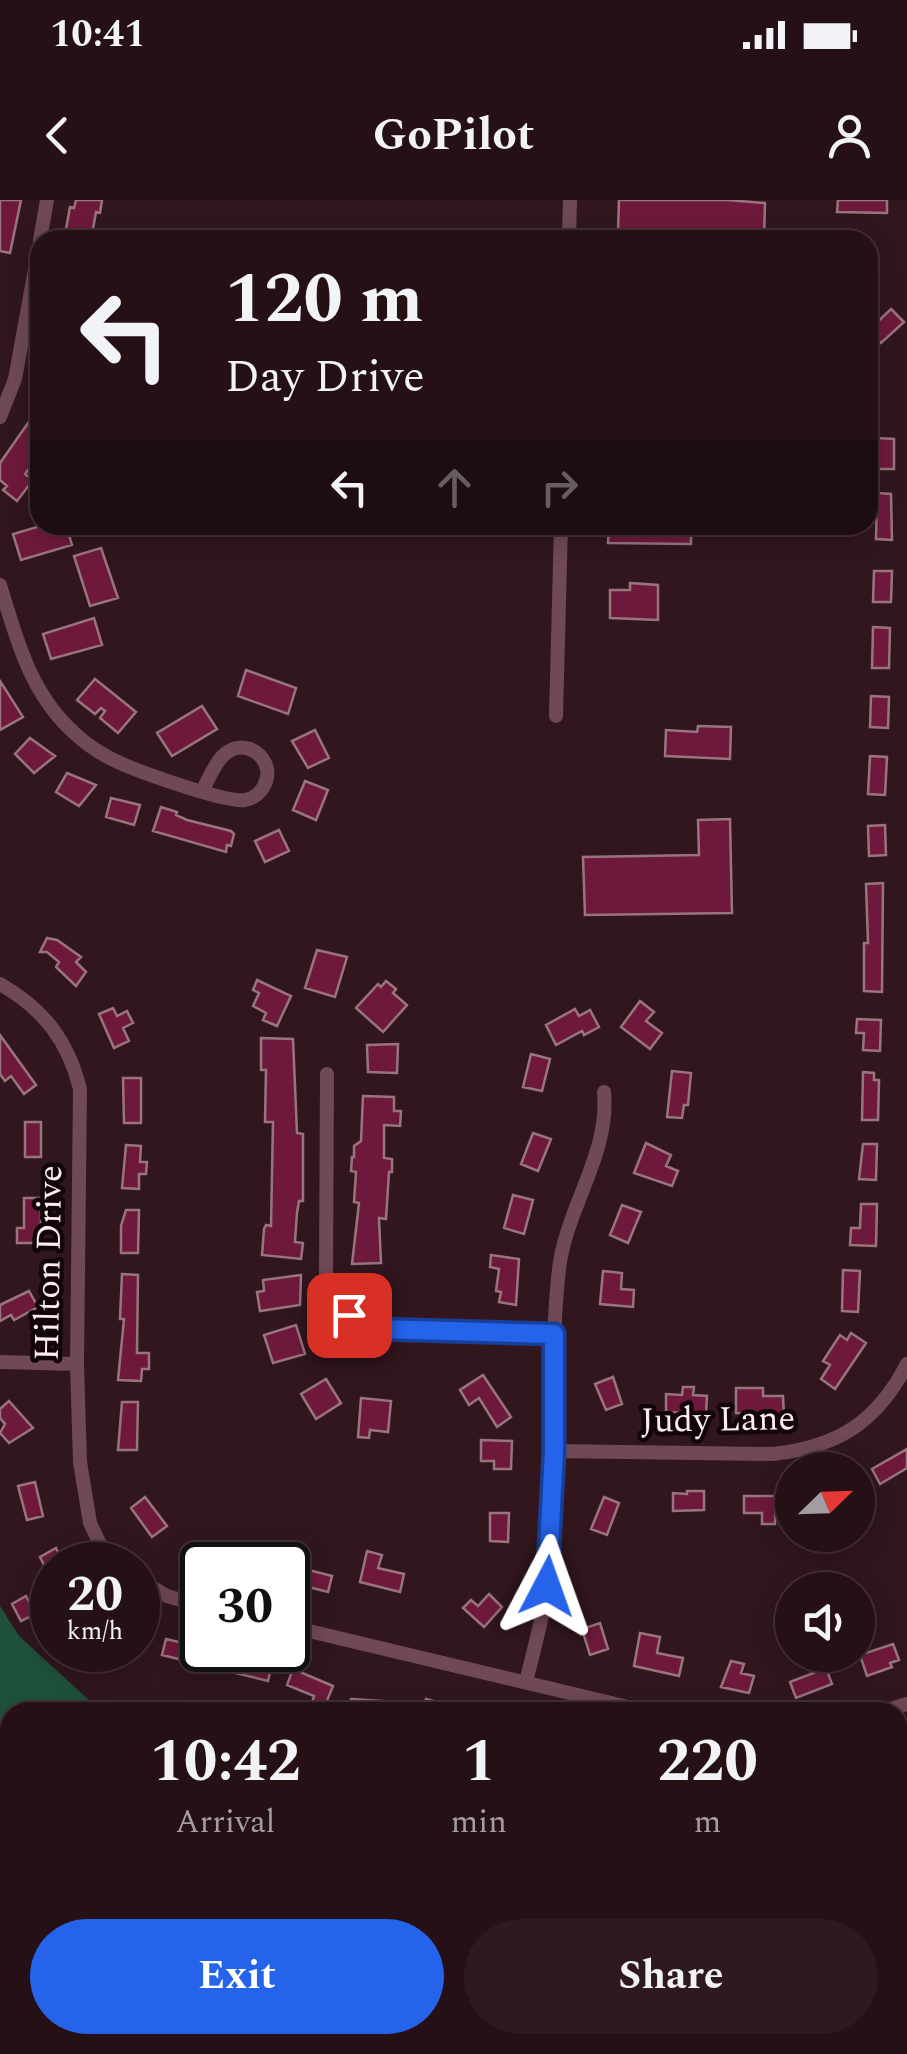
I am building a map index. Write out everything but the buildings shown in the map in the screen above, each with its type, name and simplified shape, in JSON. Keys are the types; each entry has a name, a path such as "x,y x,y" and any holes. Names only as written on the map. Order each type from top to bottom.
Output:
{"street":[{"path":"42,230 48,200"},
{"path":"568,230 570,200"},
{"path":"0,417 16,379 30,298"},
{"path":"556,716 561,535"},
{"path":"0,585 31,676 49,706 97,751 121,764 203,790 247,800 261,791 266,766 248,749 232,750 218,761 203,790"},
{"name":"Hilton Drive","path":"0,984 39,1010 56,1031 69,1052 80,1090 77,1364 83,1496 99,1542"},
{"path":"327,1074 326,1278 331,1293 349,1315 377,1329 554,1334"},
{"path":"526,1682 547,1586 559,1266 564,1241 603,1133 604,1092"},
{"path":"0,1362 77,1364"},
{"name":"Judy Lane","path":"554,1451 801,1451 834,1439 871,1417 907,1364"},
{"path":"310,1631 608,1702"}],"green space":[{"path":"0,1606 30,1646 30,1672 58,1672 91,1702 0,1702"}],"route":[{"path":"349,1315 377,1329 554,1334 554,1451 547,1586"}]}
